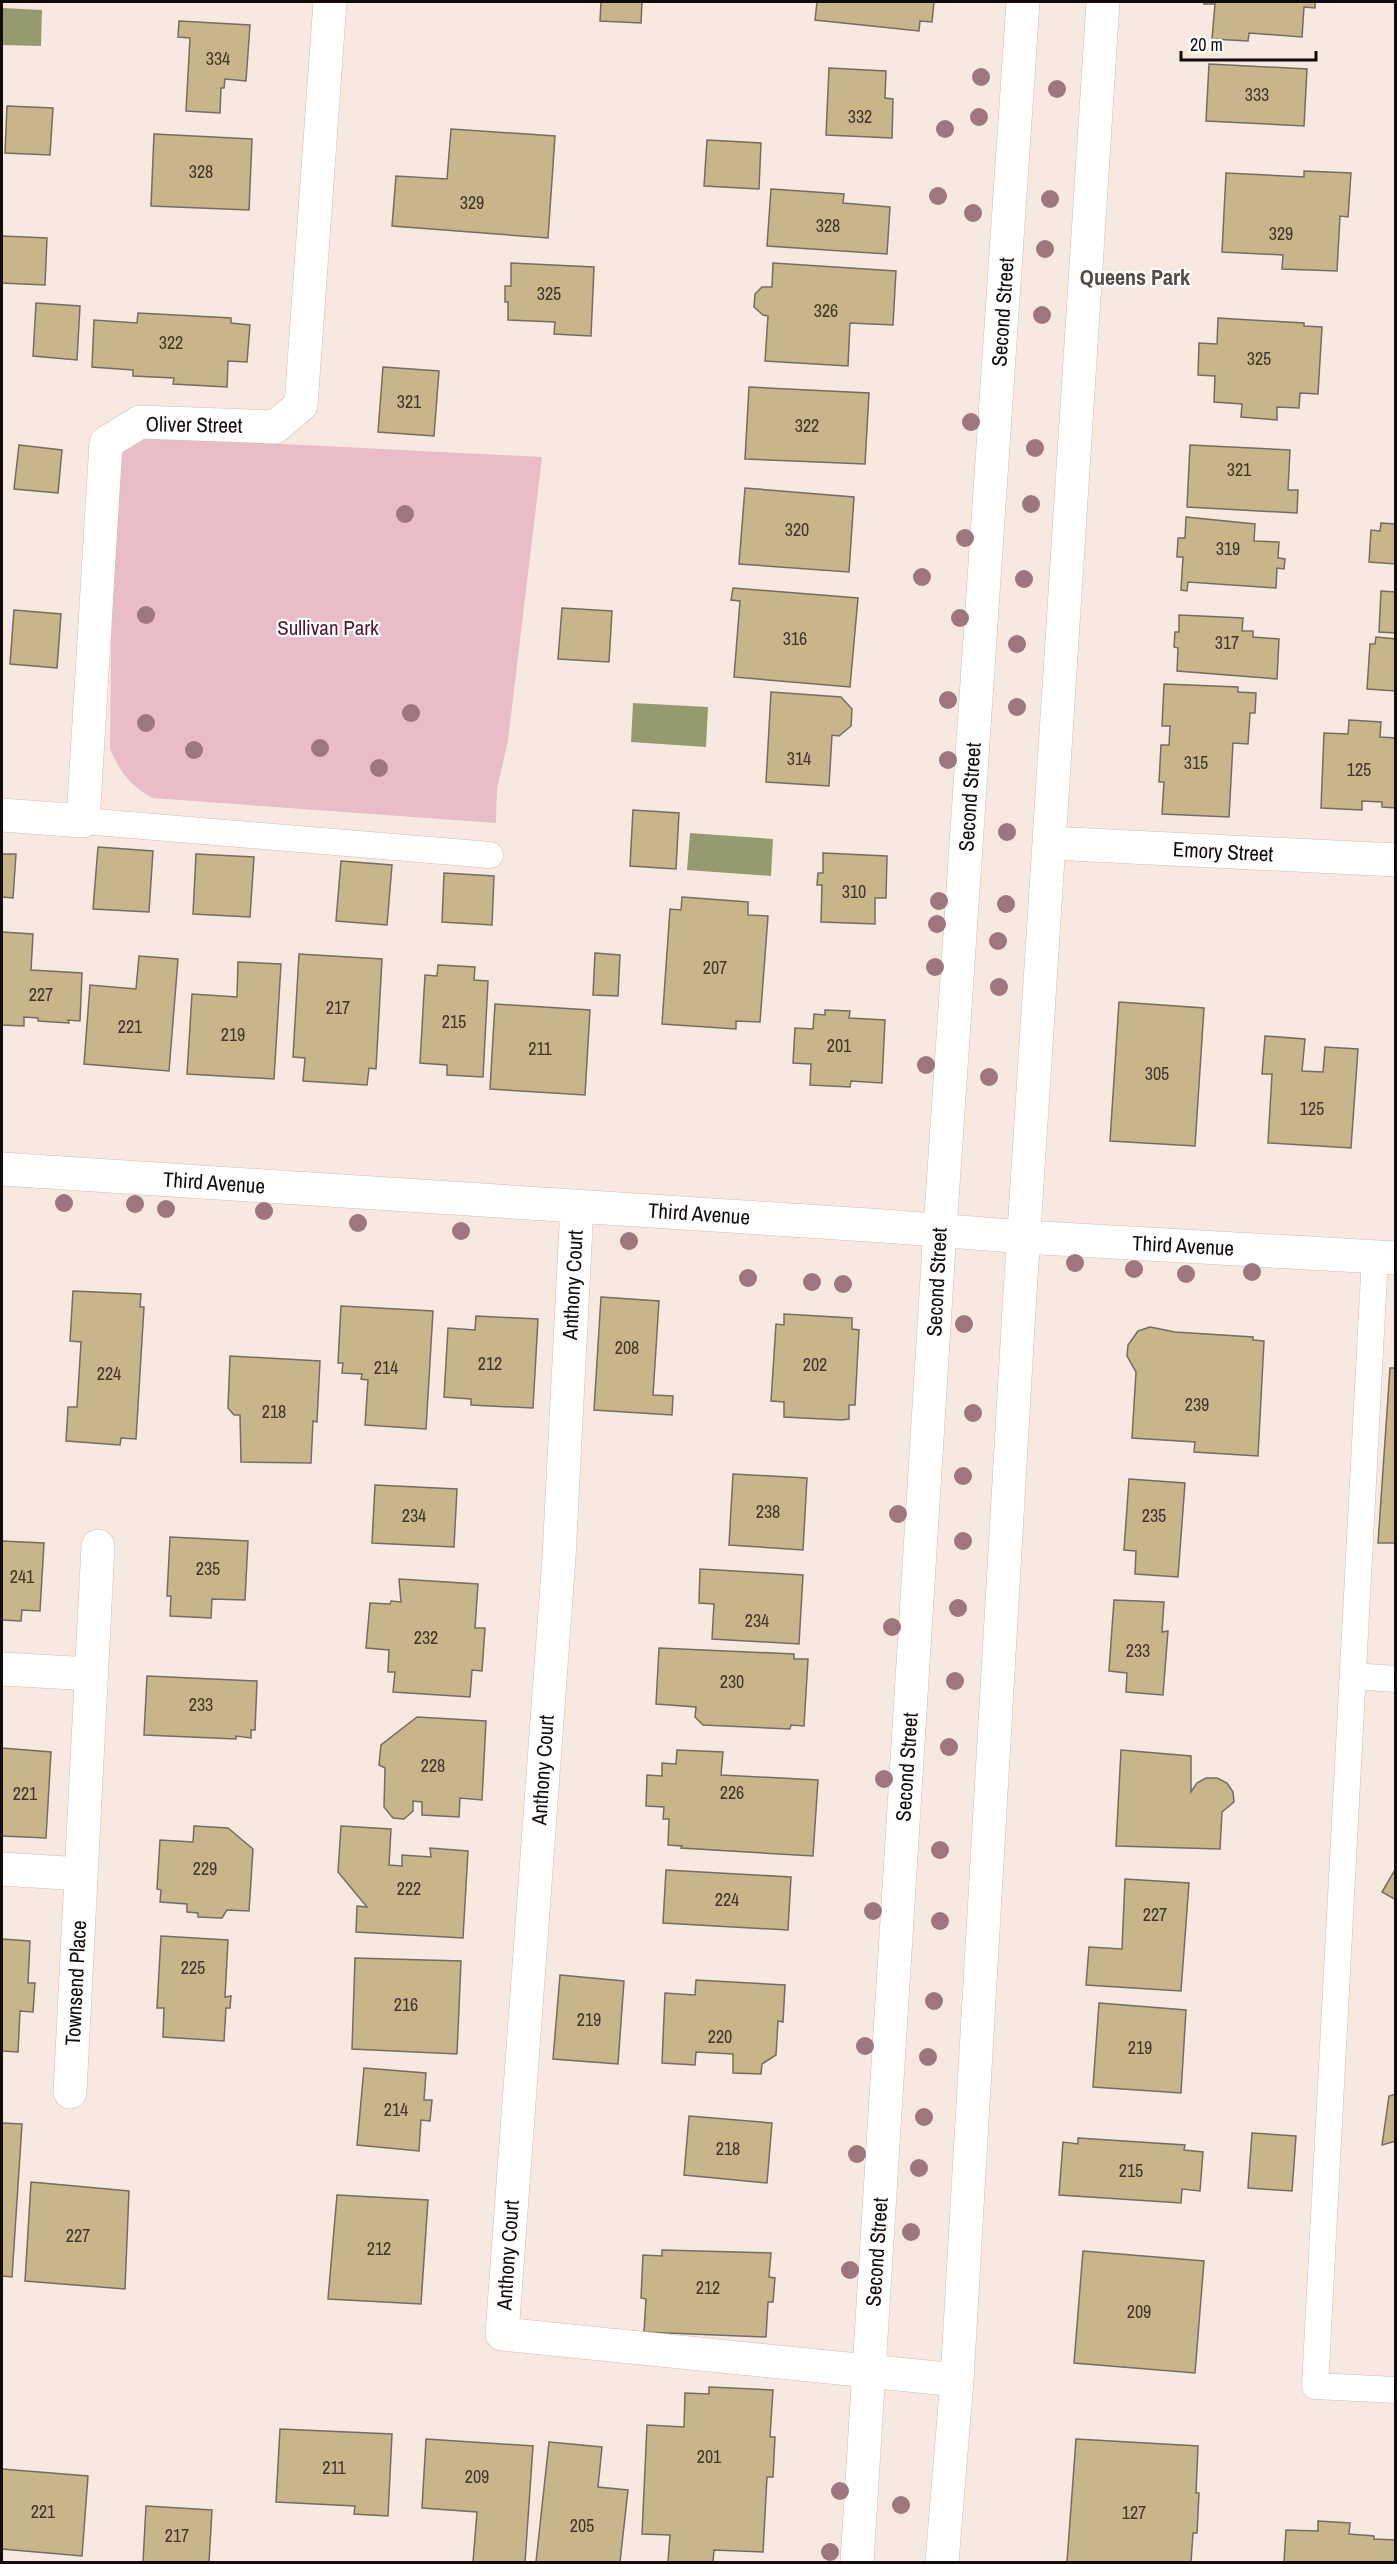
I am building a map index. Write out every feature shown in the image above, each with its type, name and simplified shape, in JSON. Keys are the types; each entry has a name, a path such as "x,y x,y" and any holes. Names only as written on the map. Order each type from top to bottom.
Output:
{"street":[{"name":"Oliver Street","path":"83,821 106,443 140,422 274,427 301,405 330,2"},
{"name":"Second Street","path":"857,2562 940,1230 1023,2"},
{"path":"942,2562 957,2380 1024,1238 1104,2"},
{"path":"2,815 83,821"},
{"name":"Emory Street","path":"1050,843 1395,860"},
{"name":"Third Avenue","path":"2,1169 940,1230 1024,1238 1385,1257"},
{"name":"Anthony Court","path":"577,1206 559,1557 502,2334 869,2370"},
{"name":"Townsend Place","path":"70,2092 98,1546"},
{"path":"2,1669 91,1674"},
{"path":"2,1869 81,1874"},
{"path":"869,2370 957,2380"}],"lane":[{"path":"83,821 490,855"},
{"path":"1385,1257 1353,1676 1315,2386 1395,2390"},
{"path":"1353,1676 1395,1679"}],"green space":[{"name":"Sullivan Park","path":"147,437 542,457 508,740 497,789 496,823 152,798 126,777 110,749 113,472 125,449"}],"shaded area":[{"path":"2,8 42,10 41,46 2,45"},
{"path":"633,703 708,707 706,747 631,742"},
{"path":"690,833 773,839 771,876 687,870"}],"building":[{"path":"601,2 642,2 641,23 600,21"},
{"path":"817,2 934,2 932,22 920,21 919,31 815,20"},
{"path":"1204,2 1315,2 1315,8 1304,7 1302,37 1249,33 1248,41 1212,39 1215,4 1204,4"},
{"path":"179,21 250,25 246,81 225,79 224,88 221,88 220,113 186,111 190,38 178,37"},
{"path":"1209,64 1307,69 1304,126 1206,121"},
{"path":"829,68 886,71 885,98 893,99 892,138 826,135"},
{"path":"7,106 53,108 50,155 5,153"},
{"path":"451,129 555,136 548,238 392,226 396,176 447,179"},
{"path":"154,134 252,139 249,210 151,206"},
{"path":"707,140 761,143 759,189 704,186"},
{"path":"1304,171 1351,173 1348,217 1340,216 1337,271 1282,269 1283,255 1222,252 1226,173 1304,177"},
{"path":"771,189 844,194 843,203 890,207 887,254 767,246"},
{"path":"2,236 47,238 45,285 2,283"},
{"path":"511,263 594,267 591,336 554,334 555,322 508,320 505,286 511,286"},
{"path":"773,263 896,271 893,325 850,323 848,366 765,361 768,316 763,315 754,307 755,294 762,287 772,287"},
{"path":"36,303 80,306 77,360 33,356"},
{"path":"138,313 231,318 231,323 250,325 247,362 228,361 227,387 173,384 174,378 133,376 133,370 92,367 94,320 137,323"},
{"path":"1218,318 1304,323 1304,326 1322,327 1318,394 1300,393 1299,408 1277,407 1277,420 1241,417 1242,404 1214,402 1215,376 1198,375 1199,343 1217,344"},
{"path":"383,367 439,371 434,436 378,432"},
{"path":"749,387 869,393 865,464 745,459"},
{"path":"19,445 62,450 58,493 14,489"},
{"path":"1190,445 1290,450 1288,490 1298,490 1297,513 1187,507"},
{"path":"745,488 854,497 849,572 739,564"},
{"path":"1186,517 1255,524 1254,541 1279,542 1278,558 1285,559 1284,569 1277,568 1276,588 1188,582 1187,591 1181,590 1183,557 1177,557 1178,538 1185,538"},
{"path":"1381,523 1396,524 1396,564 1369,562 1371,530 1380,531"},
{"path":"733,588 858,598 850,687 734,677 740,601 731,600"},
{"path":"1381,591 1396,592 1396,633 1379,632"},
{"path":"562,608 612,611 609,662 558,659"},
{"path":"14,610 61,614 57,668 10,664"},
{"path":"1179,615 1243,618 1242,631 1253,631 1253,637 1279,639 1277,679 1177,671 1178,648 1174,647 1175,632 1179,632"},
{"path":"1376,637 1396,639 1396,691 1367,689 1370,644 1375,644"},
{"path":"1164,684 1238,687 1238,692 1256,693 1255,713 1250,713 1248,744 1233,743 1229,817 1162,814 1164,782 1159,782 1161,745 1169,745 1170,726 1162,726"},
{"path":"771,692 841,697 852,709 851,726 839,736 832,735 829,786 766,782"},
{"path":"1349,720 1381,722 1380,737 1396,738 1396,808 1382,807 1382,802 1362,801 1362,810 1321,808 1324,733 1348,734"},
{"path":"633,810 679,813 676,869 630,866"},
{"path":"98,847 153,851 149,912 93,909"},
{"path":"823,853 887,856 886,898 875,898 875,924 821,922 822,885 817,885 818,873 823,873"},
{"path":"2,854 16,854 13,898 2,897"},
{"path":"196,854 254,857 250,917 193,914"},
{"path":"341,861 392,865 387,925 336,921"},
{"path":"444,873 494,876 492,925 442,922"},
{"path":"682,897 748,902 748,915 768,916 760,1022 736,1021 736,1029 662,1024 670,909 681,910"},
{"path":"2,932 33,934 31,970 82,973 80,1021 68,1020 69,1023 38,1021 38,1018 24,1017 24,1026 2,1025"},
{"path":"595,953 620,955 618,996 593,995"},
{"path":"299,954 382,959 376,1069 369,1068 367,1085 303,1081 305,1058 293,1057"},
{"path":"139,956 178,959 169,1071 84,1064 90,985 136,989"},
{"path":"238,962 281,964 274,1079 187,1074 192,994 237,997"},
{"path":"438,965 475,967 474,980 488,981 483,1077 447,1075 447,1065 420,1063 425,975 437,976"},
{"path":"1119,1002 1204,1008 1195,1146 1110,1141"},
{"path":"495,1004 590,1010 585,1095 490,1089"},
{"path":"825,1010 850,1011 849,1018 885,1020 882,1083 851,1081 850,1087 810,1085 811,1064 793,1063 795,1028 813,1029 814,1014 825,1015"},
{"path":"1265,1036 1305,1039 1302,1071 1323,1072 1325,1047 1358,1049 1351,1148 1268,1143 1272,1074 1262,1074"},
{"path":"73,1291 141,1294 140,1307 144,1307 136,1439 121,1438 120,1445 66,1441 68,1407 77,1407 81,1342 70,1341"},
{"path":"601,1297 659,1301 653,1395 673,1396 672,1415 594,1410"},
{"path":"341,1306 433,1311 426,1429 365,1425 368,1380 361,1379 362,1374 342,1373 343,1363 338,1363"},
{"path":"784,1314 852,1318 852,1329 859,1330 855,1405 849,1405 849,1419 784,1417 784,1402 771,1401 776,1324 784,1325"},
{"path":"476,1316 538,1319 533,1408 471,1405 471,1399 444,1397 448,1328 475,1330"},
{"path":"1150,1327 1175,1332 1253,1337 1253,1340 1264,1341 1258,1456 1194,1452 1195,1442 1132,1438 1136,1372 1127,1356 1128,1345 1138,1331"},
{"path":"230,1356 320,1361 317,1422 313,1421 311,1463 241,1462 240,1415 234,1415 228,1408"},
{"path":"1390,1368 1396,1368 1396,1543 1378,1543"},
{"path":"733,1474 807,1478 803,1550 729,1545"},
{"path":"1129,1479 1185,1483 1178,1577 1135,1574 1136,1551 1124,1550"},
{"path":"375,1485 457,1489 454,1547 372,1543"},
{"path":"170,1537 248,1541 245,1600 212,1599 211,1618 170,1616 171,1596 167,1596"},
{"path":"2,1541 44,1543 40,1611 22,1610 21,1621 2,1620"},
{"path":"700,1569 803,1575 799,1644 712,1639 714,1604 699,1603"},
{"path":"399,1579 478,1584 475,1628 485,1628 482,1671 472,1670 470,1697 393,1692 395,1672 388,1672 389,1650 366,1648 370,1603 401,1602"},
{"path":"1114,1600 1164,1602 1162,1632 1168,1631 1163,1695 1126,1692 1127,1673 1109,1671"},
{"path":"659,1648 794,1654 794,1659 808,1659 804,1726 791,1725 790,1729 703,1725 695,1717 696,1707 656,1704"},
{"path":"147,1676 257,1681 255,1730 251,1730 251,1738 144,1735"},
{"path":"417,1717 486,1721 482,1800 460,1798 459,1817 422,1815 422,1802 413,1801 413,1811 404,1819 393,1818 384,1807 385,1768 379,1765 381,1745"},
{"path":"2,1748 51,1752 46,1838 2,1836"},
{"path":"677,1750 723,1752 721,1775 818,1780 813,1856 681,1848 682,1846 668,1845 669,1819 663,1819 664,1807 646,1806 647,1775 662,1776 662,1763 676,1764"},
{"path":"1121,1750 1191,1756 1191,1792 1197,1783 1206,1778 1217,1778 1227,1783 1233,1792 1234,1802 1222,1812 1220,1849 1116,1846"},
{"path":"194,1826 228,1828 253,1849 249,1911 227,1910 222,1918 198,1917 198,1913 187,1912 187,1904 160,1902 161,1890 157,1889 160,1840 193,1842"},
{"path":"341,1826 391,1829 389,1865 402,1866 402,1855 431,1857 430,1848 468,1851 463,1938 356,1932 357,1906 367,1907 338,1872"},
{"path":"1396,1868 1396,1900 1382,1892"},
{"path":"666,1870 791,1877 788,1930 663,1923"},
{"path":"1125,1879 1189,1883 1181,1991 1086,1985 1089,1947 1122,1949"},
{"path":"161,1936 228,1940 225,1997 231,1996 230,2008 226,2008 224,2041 163,2037 164,2008 157,2008"},
{"path":"2,1939 30,1941 28,1983 35,1983 33,2012 20,2011 18,2052 2,2051"},
{"path":"355,1958 461,1961 457,2054 352,2049"},
{"path":"560,1975 624,1981 618,2064 553,2059"},
{"path":"696,1980 785,1985 783,2022 778,2021 776,2055 762,2064 761,2074 733,2073 733,2054 696,2052 695,2065 662,2063 665,1993 695,1995"},
{"path":"1099,2003 1186,2010 1181,2093 1093,2087"},
{"path":"364,2068 426,2073 424,2100 432,2100 430,2121 421,2120 419,2151 357,2145"},
{"path":"1396,2094 1396,2141 1382,2145 1389,2096"},
{"path":"689,2116 772,2123 767,2183 684,2175"},
{"path":"2,2123 22,2124 12,2277 2,2276"},
{"path":"1252,2133 1296,2136 1292,2191 1248,2188"},
{"path":"1078,2138 1185,2145 1184,2150 1203,2152 1200,2191 1182,2189 1181,2203 1059,2195 1063,2142 1078,2144"},
{"path":"31,2182 129,2191 125,2289 25,2281"},
{"path":"337,2195 428,2200 421,2304 328,2299"},
{"path":"662,2250 771,2253 769,2277 775,2278 773,2302 768,2302 766,2337 644,2332 646,2299 641,2298 643,2255 662,2256"},
{"path":"1083,2251 1204,2261 1195,2373 1074,2363"},
{"path":"709,2387 773,2390 770,2437 775,2437 773,2477 767,2477 763,2552 714,2550 713,2562 668,2562 670,2535 642,2534 647,2425 684,2427 685,2393 709,2394"},
{"path":"280,2429 392,2434 388,2516 354,2514 355,2506 276,2502"},
{"path":"426,2439 533,2446 525,2562 473,2562 477,2512 422,2508"},
{"path":"1076,2439 1198,2446 1197,2533 1193,2533 1191,2562 1067,2562"},
{"path":"549,2442 602,2447 598,2487 628,2490 620,2562 536,2562"},
{"path":"2,2469 88,2476 82,2556 2,2549"},
{"path":"146,2506 212,2510 209,2562 143,2562"},
{"path":"1318,2521 1350,2523 1349,2534 1396,2540 1396,2562 1284,2562 1286,2530 1318,2531"}],"district":[{"name":"Queens Park","path":"1135,277"}]}
